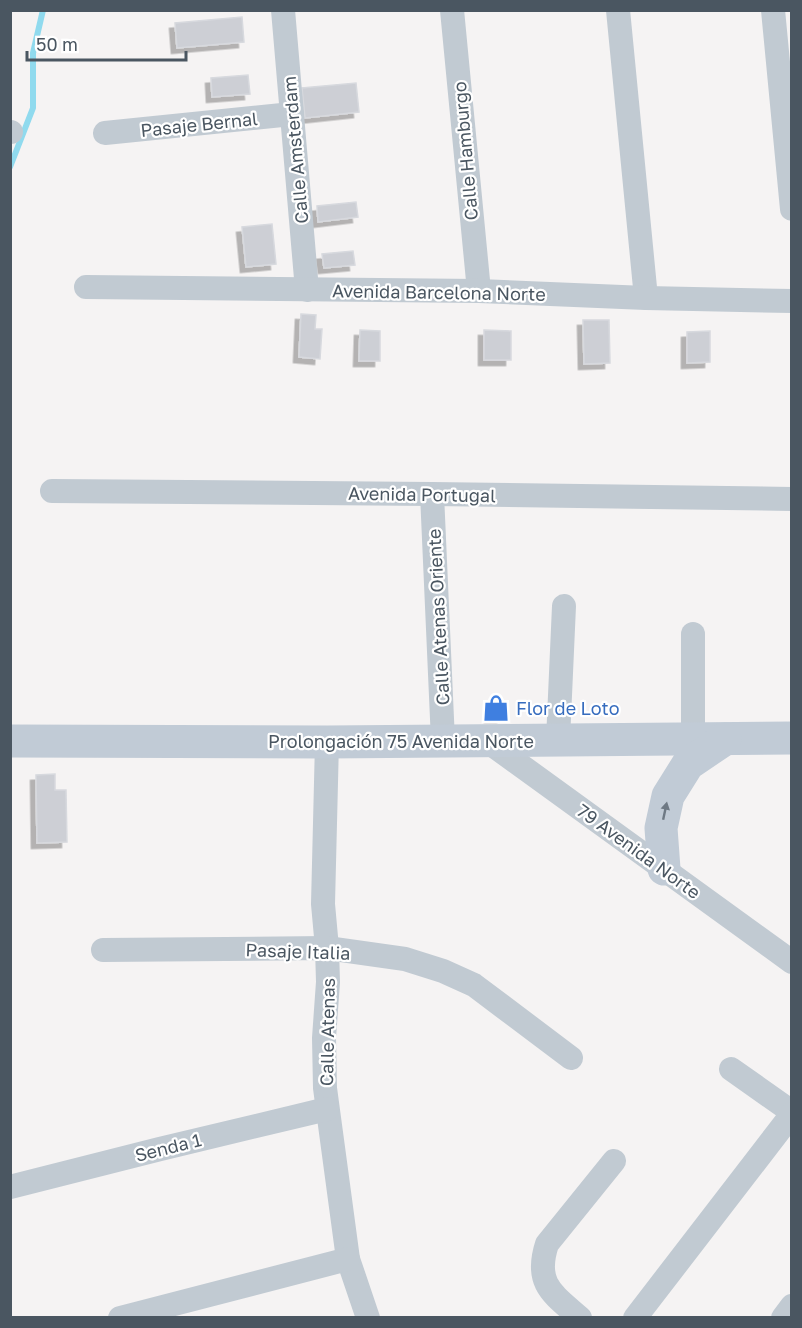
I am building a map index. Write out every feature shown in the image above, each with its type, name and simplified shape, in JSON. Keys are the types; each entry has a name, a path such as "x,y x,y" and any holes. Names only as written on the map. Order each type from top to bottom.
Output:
{"main road":[{"name":"Prolongación 75 Avenida Norte","path":"10,741 327,742 792,738"},
{"path":"664,869 661,828 668,796 688,764 725,739"}],"street":[{"name":"Calle Amsterdam","path":"283,10 308,290"},
{"name":"Calle Hamburgo","path":"452,10 479,291"},
{"path":"618,10 646,298"},
{"path":"773,10 792,209"},
{"name":"Pasaje Bernal","path":"105,133 292,114"},
{"name":"Avenida Barcelona Norte","path":"86,287 479,291 792,301"},
{"name":"Avenida Portugal","path":"52,492 792,499"},
{"name":"Calle Atenas Oriente","path":"432,494 443,741"},
{"path":"558,740 564,606"},
{"path":"693,634 693,739"},
{"name":"79 Avenida Norte","path":"487,741 792,962"},
{"name":"Calle Atenas","path":"327,742 323,904 328,982 324,1038 327,1109 348,1259 368,1317"},
{"name":"Pasaje Italia","path":"103,950 327,948 405,959 443,971 474,986 571,1058"},
{"path":"636,1317 792,1113 731,1069"},
{"name":"Senda 1","path":"10,1187 327,1109"},
{"path":"580,1317 552,1293 542,1270 543,1257 547,1244 614,1161"},
{"path":"120,1317 348,1259"},
{"path":"783,1317 792,1306"}],"building":[{"path":"242,17 244,42 177,48 175,23"},
{"path":"248,75 250,94 212,97 211,78"},
{"path":"356,83 359,112 305,118 302,88"},
{"path":"356,202 358,217 318,222 317,206"},
{"path":"272,224 276,264 246,267 242,227"},
{"path":"353,251 355,265 324,268 322,254"},
{"path":"301,314 316,315 315,329 322,329 320,359 299,357"},
{"path":"583,320 609,320 610,363 584,364"},
{"path":"360,330 380,331 380,361 359,361"},
{"path":"484,330 511,331 511,360 484,360"},
{"path":"710,331 710,362 687,363 687,332"},
{"name":"Flor de Loto","path":"490,698 502,699 502,717 490,717"},
{"path":"55,774 55,790 66,790 67,842 37,843 36,775"}],"waterway":[{"path":"10,167 33,108 33,53 43,10"}],"place":[{"name":"Flor de Loto","path":"496,708"}]}
